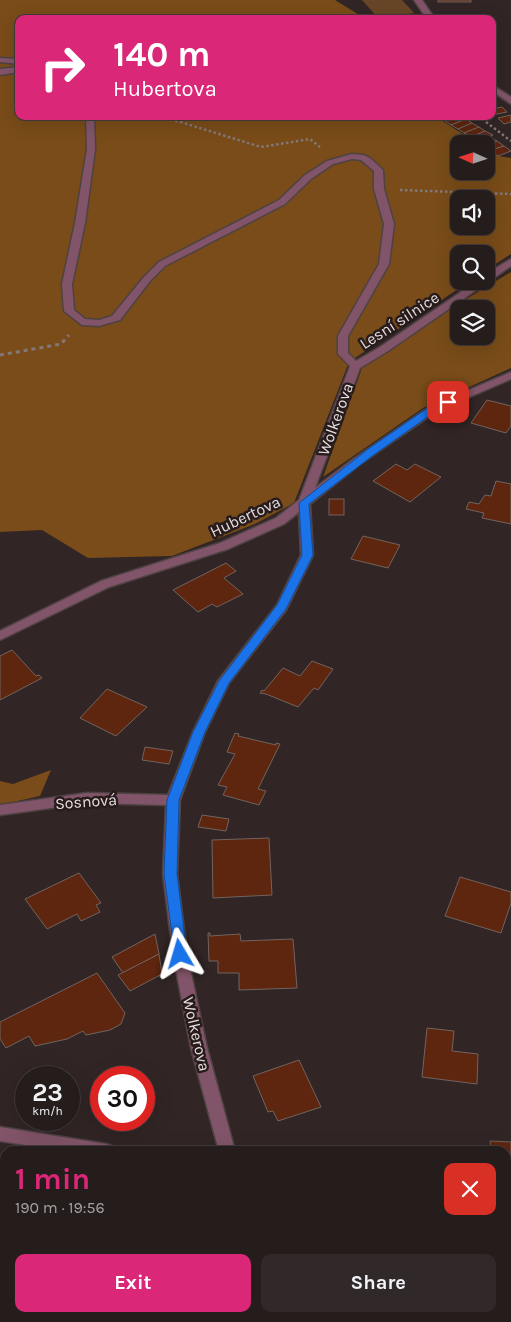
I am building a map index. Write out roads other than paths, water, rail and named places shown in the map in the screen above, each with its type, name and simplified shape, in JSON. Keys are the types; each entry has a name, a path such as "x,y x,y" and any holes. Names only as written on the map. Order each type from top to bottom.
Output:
{"street":[{"path":"418,0 428,15"},
{"path":"0,60 15,62"},
{"path":"0,72 15,69"},
{"path":"496,90 511,101"},
{"name":"Wolkerova","path":"90,120 91,148 80,223 67,284 69,311 82,322 99,324 116,318 147,279 162,264 282,202 293,190 334,158 348,156 364,158 378,170 379,189 389,224 384,264 343,336 343,354 355,366 304,503 307,555 282,607 224,681 199,732 173,800 170,874 180,954 199,1048 226,1146"},
{"name":"Lesní silnice","path":"495,273 511,262"},
{"name":"Lesní silnice","path":"355,366 384,349 470,290"},
{"name":"Hubertova","path":"0,636 105,584 224,546 280,521 356,462 433,409 511,376"},
{"name":"Sosnová","path":"0,810 87,798 173,800"},
{"path":"0,1134 75,1146"}]}
